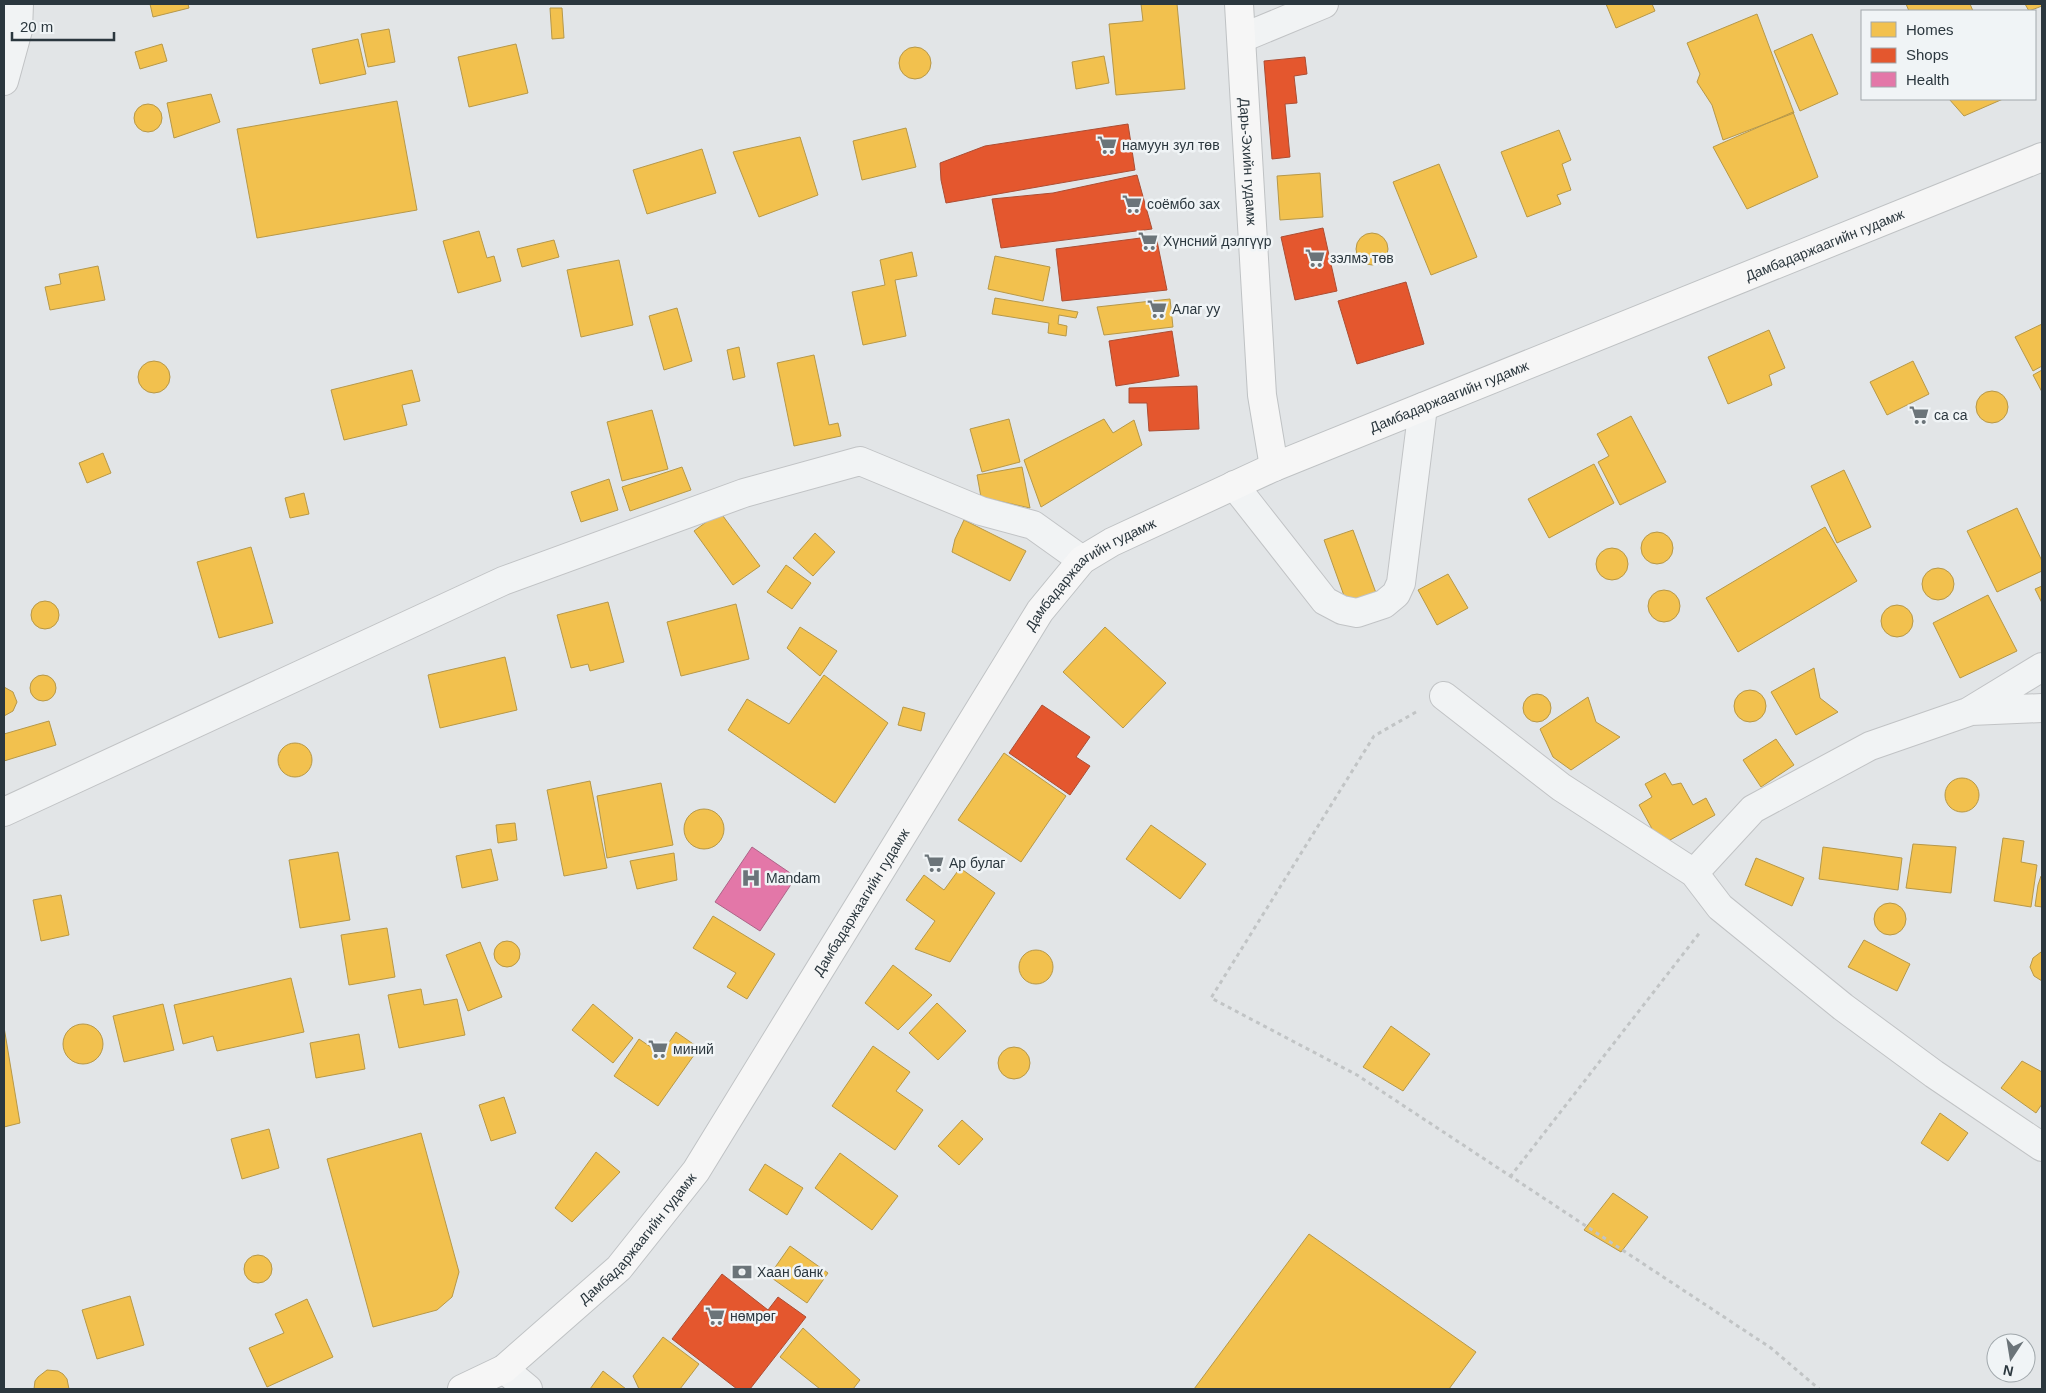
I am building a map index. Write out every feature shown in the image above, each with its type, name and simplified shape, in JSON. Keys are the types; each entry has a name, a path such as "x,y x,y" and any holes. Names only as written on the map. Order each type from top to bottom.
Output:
{"main road":[{"name":"Дарь-Эхийн гудамж","path":"1239,4 1262,395 1274,467"},
{"name":"Дамбадаржаагийн гудамж","path":"462,1389 504,1369 619,1268 696,1171 1040,611 1082,560 1112,542 1274,467 2042,157"}],"street":[{"path":"4,81 18,30 19,4"},
{"path":"1242,38 1324,4"},
{"path":"1234,486 1325,601 1342,610 1357,613 1384,604 1396,594 1401,583 1423,407"},
{"path":"4,812 503,581 744,493 860,461 981,511 1033,525 1082,560"},
{"path":"1694,873 1753,809 1870,746 1968,712 2042,667"},
{"path":"1444,696 1561,788 1694,873 1720,907 1843,1007 1934,1074 2042,1147"},
{"path":"1968,712 2042,708"},
{"path":"504,1369 528,1389"}],"path":[{"path":"1444,696 1374,736 1210,998 1357,1075 1771,1348 1819,1389"},
{"path":"1510,1177 1720,907"}],"building: Homes":[{"path":"150,4 188,4 189,8 153,17"},
{"path":"1141,4 1177,4 1185,89 1116,95 1109,24 1143,21"},
{"path":"1606,4 1652,4 1655,11 1616,28"},
{"path":"1906,4 1970,4 1973,10 1909,10"},
{"path":"2025,4 2042,4 2042,6 2028,10"},
{"path":"550,8 562,8 564,38 552,39"},
{"path":"1757,14 1794,113 1723,140 1712,105 1697,82 1700,74 1687,43"},
{"path":"389,29 395,62 368,67 361,34"},
{"path":"1812,34 1838,94 1800,111 1774,51"},
{"path":"358,39 366,74 320,84 312,49"},
{"path":"162,44 167,61 140,69 135,52"},
{"path":"516,44 528,93 469,107 458,57"},
{"path":"915,47 921,48 926,52 930,57 930,69 926,74 921,78 915,79 909,78 904,74 900,69 899,63 900,57 904,52 909,48"},
{"path":"1104,56 1109,83 1076,89 1072,62"},
{"path":"211,94 220,122 174,138 167,103"},
{"path":"1950,100 2001,100 1964,116"},
{"path":"397,101 417,210 257,238 237,129"},
{"path":"148,104 158,108 162,118 158,128 148,132 138,128 134,118 138,108"},
{"path":"1793,112 1818,177 1747,209 1713,147"},
{"path":"906,128 916,167 862,180 853,141"},
{"path":"1559,130 1571,160 1562,164 1571,190 1557,195 1561,204 1527,217 1501,152"},
{"path":"800,137 818,195 759,217 733,152"},
{"path":"702,149 716,193 647,214 633,170"},
{"path":"1439,164 1477,257 1431,275 1393,182"},
{"path":"1320,173 1323,217 1280,220 1277,176"},
{"path":"479,231 487,258 494,256 501,281 458,293 443,241"},
{"path":"1372,233 1378,234 1383,238 1387,243 1387,255 1383,260 1378,264 1372,265 1366,264 1361,260 1357,255 1356,249 1357,243 1361,238 1366,234"},
{"path":"554,240 559,257 522,267 517,249"},
{"path":"912,252 917,276 895,280 906,336 863,345 852,292 885,285 880,260"},
{"path":"995,256 1050,267 1043,301 988,289"},
{"path":"619,260 633,325 581,337 567,270"},
{"path":"98,266 105,300 50,310 45,287 61,284 59,274"},
{"path":"995,298 1078,312 1076,318 1059,315 1058,324 1067,326 1066,336 1048,333 1049,323 992,314"},
{"path":"1170,299 1173,327 1104,335 1097,307"},
{"path":"677,308 692,361 664,370 649,316"},
{"path":"2042,324 2042,366 2033,371 2015,337"},
{"path":"1769,330 1785,368 1769,375 1772,385 1728,404 1708,357"},
{"path":"739,347 745,377 733,380 727,350"},
{"path":"814,355 829,425 838,423 841,436 794,446 777,363"},
{"path":"154,361 166,365 170,377 166,389 154,393 142,389 138,377 142,365"},
{"path":"1913,361 1929,394 1887,415 1870,382"},
{"path":"412,370 420,401 402,405 407,425 344,440 331,390"},
{"path":"2042,370 2042,392 2033,375"},
{"path":"1992,391 2004,395 2008,407 2004,419 1992,423 1980,419 1976,407 1980,395"},
{"path":"652,410 668,469 622,481 607,422"},
{"path":"1631,416 1666,482 1620,505 1598,462 1609,456 1597,434"},
{"path":"1009,419 1020,462 982,472 970,429"},
{"path":"1104,419 1113,433 1134,420 1142,445 1041,507 1024,460"},
{"path":"103,453 111,473 87,483 79,463"},
{"path":"1594,464 1614,503 1549,538 1528,499"},
{"path":"682,467 691,490 630,511 622,487"},
{"path":"1022,467 1030,508 981,497 977,475"},
{"path":"1844,470 1871,527 1837,543 1811,486"},
{"path":"609,479 618,510 581,522 571,492"},
{"path":"304,493 309,514 290,518 285,498"},
{"path":"2017,508 2042,561 2042,571 1997,592 1967,531"},
{"path":"720,512 760,566 733,585 694,531"},
{"path":"964,520 1026,551 1010,581 952,552 955,539"},
{"path":"1825,527 1857,581 1738,652 1706,598"},
{"path":"1353,530 1376,593 1347,604 1324,540"},
{"path":"1657,532 1663,533 1668,537 1672,542 1672,554 1668,559 1663,563 1657,564 1651,563 1646,559 1642,554 1641,548 1642,542 1646,537 1651,533"},
{"path":"815,533 835,552 813,576 793,558"},
{"path":"251,547 273,623 219,638 197,562"},
{"path":"1612,548 1618,549 1623,553 1627,558 1627,570 1623,575 1618,579 1612,580 1606,579 1601,575 1597,570 1596,564 1597,558 1601,553 1606,549"},
{"path":"786,565 811,583 792,609 767,592"},
{"path":"1938,568 1944,569 1949,573 1953,578 1953,590 1949,595 1944,599 1938,600 1932,599 1927,595 1923,590 1922,584 1923,578 1927,573 1932,569"},
{"path":"1448,574 1468,608 1437,625 1418,590"},
{"path":"2042,586 2042,603 2035,589"},
{"path":"1664,590 1670,591 1675,595 1679,600 1679,612 1675,617 1670,621 1664,622 1658,621 1653,617 1649,612 1648,606 1649,600 1653,595 1658,591"},
{"path":"1988,595 2017,651 1960,678 1933,623"},
{"path":"45,601 55,605 59,615 55,625 45,629 35,625 31,615 35,605"},
{"path":"608,602 624,662 590,671 588,664 571,668 557,615"},
{"path":"736,604 749,659 681,676 667,622"},
{"path":"1897,605 1909,609 1913,621 1909,633 1897,637 1885,633 1881,621 1885,609"},
{"path":"800,627 837,651 820,676 787,648"},
{"path":"1105,627 1166,683 1123,728 1063,672"},
{"path":"505,657 517,710 440,728 428,675"},
{"path":"1814,668 1820,698 1838,712 1796,735 1771,692"},
{"path":"43,675 52,679 56,688 52,697 43,701 34,697 30,688 34,679"},
{"path":"824,675 888,723 835,803 728,730 747,699 789,724"},
{"path":"4,687 13,692 17,702 13,711 4,716"},
{"path":"1750,690 1756,691 1761,695 1765,700 1765,712 1761,717 1756,721 1750,722 1744,721 1739,717 1735,712 1734,706 1735,700 1739,695 1744,691"},
{"path":"1537,694 1547,698 1551,708 1547,718 1537,722 1527,718 1523,708 1527,698"},
{"path":"1588,697 1596,722 1620,737 1571,770 1553,757 1540,729"},
{"path":"903,707 925,713 921,731 898,725"},
{"path":"49,721 56,745 4,761 4,734"},
{"path":"1776,739 1794,765 1761,787 1743,760"},
{"path":"295,743 302,744 307,748 311,753 311,767 307,772 302,776 295,777 288,776 283,772 279,767 278,760 279,753 283,748 288,744"},
{"path":"1004,753 1066,796 1021,862 958,820"},
{"path":"1665,773 1672,785 1681,783 1693,805 1706,798 1715,815 1661,845 1639,805 1652,797 1645,784"},
{"path":"1962,778 1969,779 1974,783 1978,788 1978,802 1974,807 1969,811 1962,812 1955,811 1950,807 1946,802 1945,795 1946,788 1950,783 1955,779"},
{"path":"590,781 607,868 564,876 547,790"},
{"path":"661,783 673,845 607,858 597,796"},
{"path":"704,809 718,815 724,829 718,843 704,849 690,843 684,829 690,815"},
{"path":"515,823 517,840 498,843 496,825"},
{"path":"1151,825 1206,864 1180,899 1126,859"},
{"path":"2003,838 2024,841 2021,862 2037,865 2031,907 1994,901"},
{"path":"1913,844 1956,847 1951,893 1906,888"},
{"path":"1823,847 1902,858 1898,890 1819,879"},
{"path":"491,849 498,880 462,888 456,856"},
{"path":"338,852 350,920 300,928 289,860"},
{"path":"674,853 677,880 637,889 630,861"},
{"path":"1756,858 1804,878 1792,906 1745,885"},
{"path":"960,868 995,893 950,962 915,949 935,921 906,900 924,875 944,890"},
{"path":"2042,876 2042,907 2035,906"},
{"path":"61,895 69,935 41,941 33,900"},
{"path":"1890,903 1896,904 1901,908 1905,913 1905,925 1901,930 1896,934 1890,935 1884,934 1879,930 1875,925 1874,919 1875,913 1879,908 1884,904"},
{"path":"713,916 775,954 747,999 727,987 736,973 693,948"},
{"path":"387,928 395,977 349,985 341,935"},
{"path":"1864,940 1910,964 1897,991 1848,967"},
{"path":"507,941 516,945 520,954 516,963 507,967 498,963 494,954 498,945"},
{"path":"480,942 502,997 468,1011 446,955"},
{"path":"1036,950 1048,955 1053,967 1048,979 1036,984 1024,979 1019,967 1024,955"},
{"path":"2041,952 2042,981 2034,976 2030,967 2033,958"},
{"path":"893,965 932,995 898,1030 865,1003"},
{"path":"291,978 304,1032 217,1051 213,1036 183,1044 174,1005"},
{"path":"421,989 424,1005 457,999 465,1035 399,1048 388,995"},
{"path":"937,1003 966,1031 938,1060 909,1033"},
{"path":"163,1004 174,1050 124,1062 113,1016"},
{"path":"593,1004 633,1038 613,1063 572,1030"},
{"path":"83,1024 97,1030 103,1044 97,1058 83,1064 69,1058 63,1044 69,1030"},
{"path":"1391,1026 1430,1054 1403,1091 1363,1067"},
{"path":"4,1027 20,1123 4,1127"},
{"path":"676,1032 699,1048 658,1106 614,1076 639,1039 661,1054"},
{"path":"359,1034 365,1069 316,1078 310,1043"},
{"path":"873,1046 910,1072 896,1091 923,1110 895,1150 832,1106"},
{"path":"1014,1047 1026,1051 1030,1063 1026,1075 1014,1079 1002,1075 998,1063 1002,1051"},
{"path":"2022,1061 2042,1072 2042,1104 2036,1113 2001,1088"},
{"path":"504,1097 516,1133 491,1141 479,1105"},
{"path":"1940,1113 1968,1133 1948,1161 1921,1143"},
{"path":"962,1120 983,1139 959,1165 938,1146"},
{"path":"269,1129 279,1168 242,1179 231,1139"},
{"path":"421,1133 459,1272 452,1297 437,1310 373,1327 327,1159"},
{"path":"596,1152 620,1172 572,1222 555,1208"},
{"path":"840,1153 898,1196 872,1230 815,1188"},
{"path":"765,1164 803,1188 787,1215 749,1190"},
{"path":"1613,1193 1648,1217 1621,1252 1584,1230"},
{"path":"1309,1234 1476,1352 1449,1389 1194,1389"},
{"path":"790,1246 828,1273 807,1303 769,1276"},
{"path":"258,1255 268,1259 272,1269 268,1279 258,1283 248,1279 244,1269 248,1259"},
{"path":"130,1296 144,1345 97,1359 82,1310"},
{"path":"307,1299 333,1357 267,1387 249,1348 284,1333 275,1314"},
{"path":"803,1328 860,1380 853,1389 820,1389 780,1357"},
{"path":"663,1337 699,1364 680,1389 639,1389 633,1376"},
{"path":"47,1370 58,1371 63,1374 67,1379 69,1389 34,1389 35,1381"},
{"path":"603,1371 626,1389 590,1389"}],"building: Shops":[{"path":"1305,57 1307,74 1294,76 1297,103 1285,104 1290,157 1272,159 1264,61"},
{"path":"1128,124 1135,170 946,203 941,180 940,163 985,146"},
{"path":"1137,175 1152,229 1001,248 992,199 1053,193"},
{"path":"1323,228 1337,291 1295,300 1281,237"},
{"path":"1156,236 1167,290 1062,301 1056,249"},
{"path":"1406,282 1424,344 1357,364 1338,301"},
{"path":"1172,331 1179,376 1116,386 1109,341"},
{"path":"1197,386 1199,429 1149,431 1147,403 1129,403 1129,388"},
{"path":"1042,705 1090,737 1076,757 1090,766 1070,795 1009,753"},
{"path":"722,1274 768,1310 778,1297 806,1317 750,1389 737,1389 672,1339"}],"building: Health":[{"path":"752,847 796,877 760,931 715,902"}],"place":[{"name":"намуун зул төв","path":"1107,145"},
{"name":"соёмбо зах","path":"1132,204"},
{"name":"Хүнсний дэлгүүр","path":"1148,241"},
{"name":"зэлмэ төв","path":"1315,258"},
{"name":"Алаг уу","path":"1157,309"},
{"name":"са са","path":"1919,415"},
{"name":"Ар булаг","path":"934,863"},
{"name":"Mandam","path":"751,878"},
{"name":"миний","path":"658,1049"},
{"name":"Хаан банк","path":"742,1272"},
{"name":"нөмрөг","path":"715,1316"}]}
